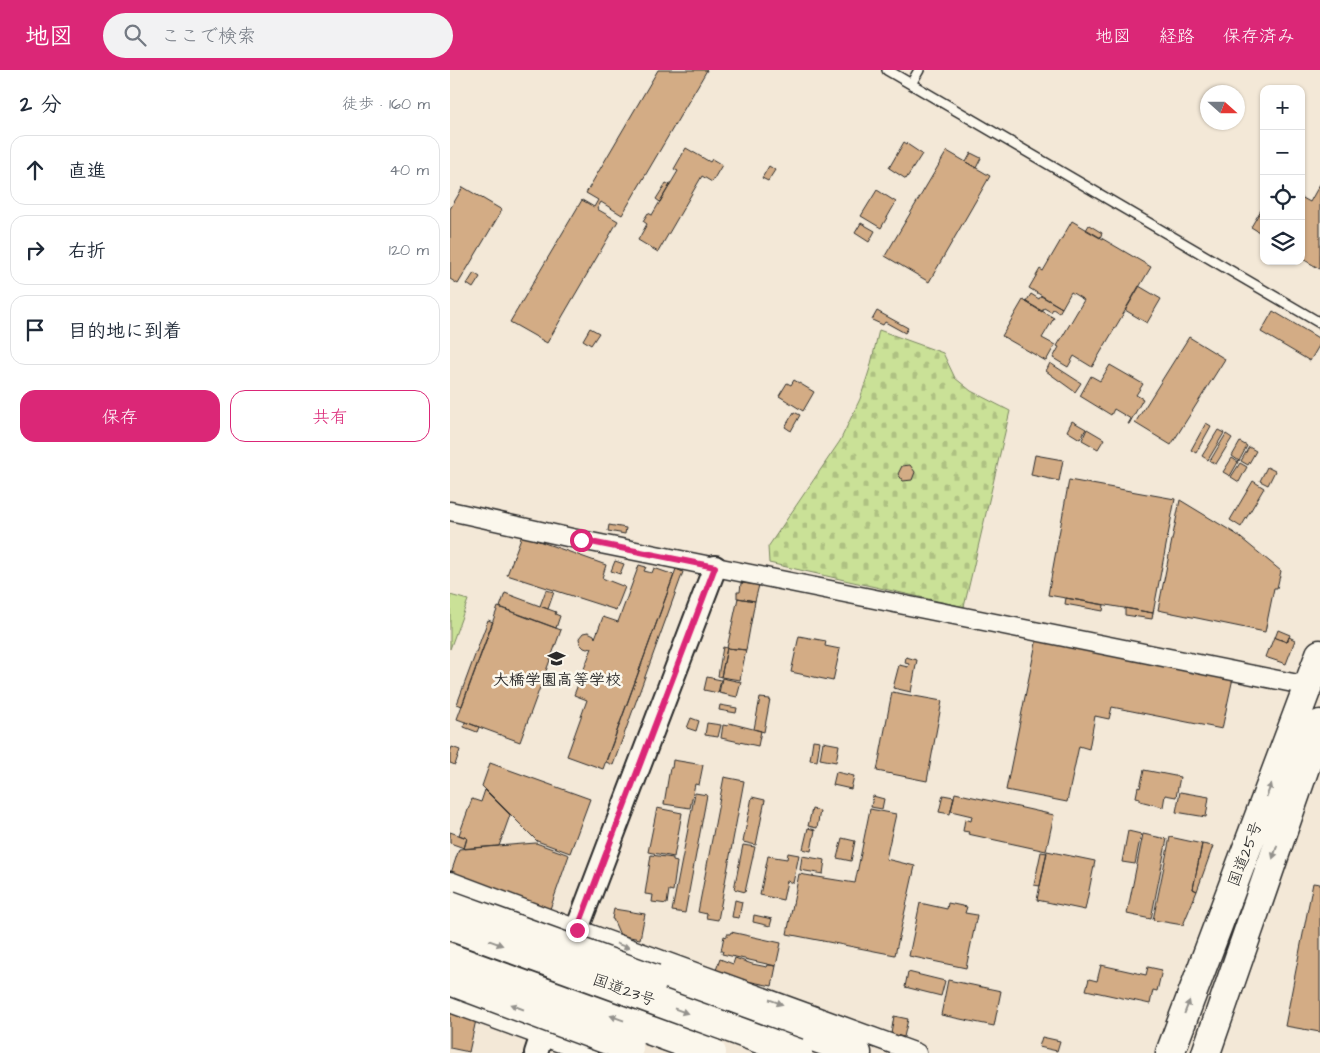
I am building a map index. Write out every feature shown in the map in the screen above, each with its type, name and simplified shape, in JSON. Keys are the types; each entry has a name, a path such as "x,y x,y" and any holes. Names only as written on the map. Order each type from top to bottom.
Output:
{"highway":[{"name":"国道25号","path":"1170,1053 1320,654"},
{"name":"国道25号","path":"1206,1053 1320,724"},
{"path":"450,904 856,1053"},
{"name":"国道23号","path":"450,926 798,1053"},
{"name":"国道23号","path":"450,958 712,1053"},
{"path":"450,982 635,1051"}],"street":[{"path":"450,510 581,540 1308,686"},
{"path":"539,1045 577,930 715,567"},
{"path":"450,881 577,930 917,1053"},
{"path":"450,1003 539,1045 588,1053"}],"lane":[{"path":"887,70 1320,323"},
{"path":"911,84 919,70"}],"green space":[{"path":"879,330 943,353 955,378 971,391 1010,411 964,607 769,563 768,547 840,441 860,399"},
{"path":"450,595 468,600 450,649"}],"building":[{"path":"658,70 707,70 622,215 601,202 597,209 618,221 547,343 510,322 582,200 594,207 598,200 586,193"},
{"path":"904,142 922,154 906,179 889,168"},
{"path":"686,148 710,162 712,159 722,165 712,182 702,176 658,252 638,240 647,224 643,221 648,213 652,215 678,171 674,169"},
{"path":"947,151 990,176 929,282 885,256"},
{"path":"971,153 981,158 976,168 966,162"},
{"path":"769,166 775,170 768,181 762,178"},
{"path":"666,183 670,185 660,202 656,199"},
{"path":"1320,184 1320,269 1305,260 1305,199 1310,202"},
{"path":"463,187 502,210 458,284 450,279 450,209"},
{"path":"877,190 896,202 881,228 861,216"},
{"path":"1260,212 1260,233 1251,227"},
{"path":"1072,221 1151,267 1092,367 1074,356 1068,367 1053,358 1059,347 1057,346 1084,300 1071,292 1062,308 1029,288 1040,269 1043,271"},
{"path":"861,223 875,231 869,242 855,233"},
{"path":"1089,225 1102,233 1100,238 1086,230"},
{"path":"474,273 480,277 473,288 467,284"},
{"path":"1139,286 1161,299 1147,323 1125,310"},
{"path":"1031,294 1039,299 1041,296 1062,308 1059,313 1053,309 1051,312 1044,308 1042,312 1026,302"},
{"path":"1023,300 1054,318 1042,338 1055,345 1046,361 1002,336"},
{"path":"877,311 908,328 905,333 885,322 883,325 872,320"},
{"path":"1273,311 1320,339 1320,344 1310,361 1261,332"},
{"path":"590,328 599,333 591,345 583,340"},
{"path":"1189,337 1225,359 1171,445 1135,423"},
{"path":"1050,363 1081,383 1075,392 1046,371"},
{"path":"1110,365 1143,384 1136,395 1143,399 1129,424 1131,419 1114,409 1111,415 1080,396 1091,376 1100,381"},
{"path":"794,380 814,392 803,411 779,396 787,383 791,385"},
{"path":"794,412 800,415 791,431 785,427"},
{"path":"1072,421 1086,429 1080,439 1067,431"},
{"path":"1206,423 1211,426 1196,453 1191,450"},
{"path":"1087,429 1104,439 1098,449 1082,440"},
{"path":"1218,430 1224,433 1208,460 1202,456"},
{"path":"1226,434 1232,438 1216,464 1210,461"},
{"path":"1240,442 1247,446 1239,461 1232,456"},
{"path":"1249,447 1256,451 1248,465 1241,461"},
{"path":"1035,455 1063,460 1059,481 1031,475"},
{"path":"1232,458 1238,462 1230,476 1223,472"},
{"path":"1240,463 1247,467 1239,482 1231,477"},
{"path":"910,465 915,472 912,480 903,481 898,474 902,466"},
{"path":"1267,467 1275,471 1268,485 1260,481"},
{"path":"1069,480 1175,499 1153,613 1048,595"},
{"path":"1253,481 1264,488 1241,527 1230,520"},
{"path":"1180,500 1236,534 1281,571 1277,588 1274,588 1265,632 1158,610"},
{"path":"609,525 626,528 625,534 608,531"},
{"path":"522,535 606,565 602,578 625,587 616,610 507,575"},
{"path":"615,561 624,564 620,574 611,571"},
{"path":"639,565 646,567 644,571 652,573 654,568 674,575 603,769 567,756 587,700 574,695 592,648 584,648 580,644 579,638 583,633 588,632 594,635 595,638 603,617 618,622"},
{"path":"676,569 683,572 613,765 606,762"},
{"path":"741,583 759,585 755,601 737,598 737,592 740,592"},
{"path":"546,590 554,592 548,609 540,606"},
{"path":"505,593 556,612 555,614 560,616 556,628 500,607"},
{"path":"738,598 755,601 746,650 727,648"},
{"path":"1066,598 1104,605 1103,611 1065,604"},
{"path":"498,607 561,630 520,742 457,719"},
{"path":"1125,608 1153,613 1152,619 1125,615"},
{"path":"488,620 493,622 462,706 457,704"},
{"path":"1278,630 1290,635 1287,642 1275,638"},
{"path":"799,636 826,641 825,646 840,649 833,681 791,672"},
{"path":"1274,637 1287,642 1289,637 1295,640 1286,664 1265,657"},
{"path":"1037,638 1233,678 1222,729 1112,707 1109,719 1095,716 1089,749 1079,746 1067,802 1006,790"},
{"path":"723,647 727,648 721,677 718,676"},
{"path":"727,648 746,650 740,680 721,677"},
{"path":"906,657 917,660 911,692 893,688 899,665 908,667 909,664 905,663"},
{"path":"707,677 721,680 718,693 704,690"},
{"path":"722,678 741,682 737,697 719,693"},
{"path":"892,692 942,701 927,781 877,771"},
{"path":"760,698 770,699 764,732 754,729"},
{"path":"720,705 737,708 736,713 719,710"},
{"path":"691,718 699,721 696,731 687,728"},
{"path":"465,722 479,727 477,732 464,727"},
{"path":"707,723 721,725 718,737 705,735"},
{"path":"729,723 761,731 758,746 721,738 723,725 728,726"},
{"path":"813,740 820,741 817,761 810,760"},
{"path":"823,742 839,745 836,762 820,759"},
{"path":"452,747 460,750 455,765 450,763"},
{"path":"673,760 703,765 699,785 695,784 690,808 664,804"},
{"path":"490,763 590,799 570,853 537,841 482,786"},
{"path":"1144,770 1180,777 1176,797 1165,795 1163,807 1140,801 1140,798 1136,797"},
{"path":"836,772 854,776 851,789 833,785"},
{"path":"724,777 744,781 718,920 706,918 707,914 698,912"},
{"path":"485,790 510,815 499,846 464,849 467,838 459,835 472,799 481,802"},
{"path":"1180,792 1209,797 1206,817 1176,812"},
{"path":"695,793 707,795 685,913 672,911"},
{"path":"955,793 1054,815 1046,851 968,834 969,832 963,831 965,819 971,821 972,816 951,811"},
{"path":"943,795 954,797 950,814 939,812"},
{"path":"873,796 884,799 882,809 871,807"},
{"path":"752,797 765,800 756,845 743,842"},
{"path":"657,808 682,813 674,857 648,852"},
{"path":"812,809 820,811 817,828 808,826"},
{"path":"870,809 896,814 886,859 915,866 895,955 787,934 799,874 855,883"},
{"path":"808,828 815,830 811,851 803,849"},
{"path":"1128,831 1141,834 1135,864 1122,862"},
{"path":"450,832 467,838 464,848 450,843"},
{"path":"1143,834 1167,839 1151,919 1127,914"},
{"path":"1170,837 1202,844 1193,889 1197,891 1183,925 1153,920"},
{"path":"842,838 855,841 851,861 837,858"},
{"path":"536,843 569,855 550,909 451,873 459,849"},
{"path":"1202,844 1213,846 1197,891 1193,889"},
{"path":"743,845 755,847 745,892 734,889"},
{"path":"1047,851 1095,861 1085,910 1037,900"},
{"path":"1041,852 1047,853 1040,886 1034,885"},
{"path":"788,853 799,855 793,883 787,881 783,900 760,895 768,856 787,859"},
{"path":"651,855 673,858 673,861 677,862 673,891 669,890 667,904 652,902 653,895 645,894"},
{"path":"802,856 825,860 823,874 800,870"},
{"path":"1313,883 1320,884 1320,1032 1285,1026"},
{"path":"735,900 742,902 739,918 732,917"},
{"path":"920,903 947,909 948,903 967,907 965,913 977,915 966,968 909,956"},
{"path":"614,909 645,914 640,939 620,935 612,919"},
{"path":"754,915 772,919 770,926 753,922"},
{"path":"731,932 781,943 776,966 722,954 724,936 727,937 727,934"},
{"path":"735,958 767,967 768,965 776,966 772,986 747,981 716,970 720,959 733,964"},
{"path":"1101,965 1146,975 1148,967 1162,970 1157,991 1153,990 1150,1004 1086,990 1089,979 1097,981"},
{"path":"908,972 945,981 941,996 905,987"},
{"path":"948,980 1001,991 994,1026 941,1015"},
{"path":"450,1011 476,1020 469,1052 450,1048"},
{"path":"894,1016 908,1019 904,1037 891,1034"},
{"path":"1042,1037 1060,1041 1057,1051 1039,1047"}],"place":[{"name":"大橋学園高等学校","path":"557,658"}],"route":[{"path":"577,930 715,567 581,540"}]}
